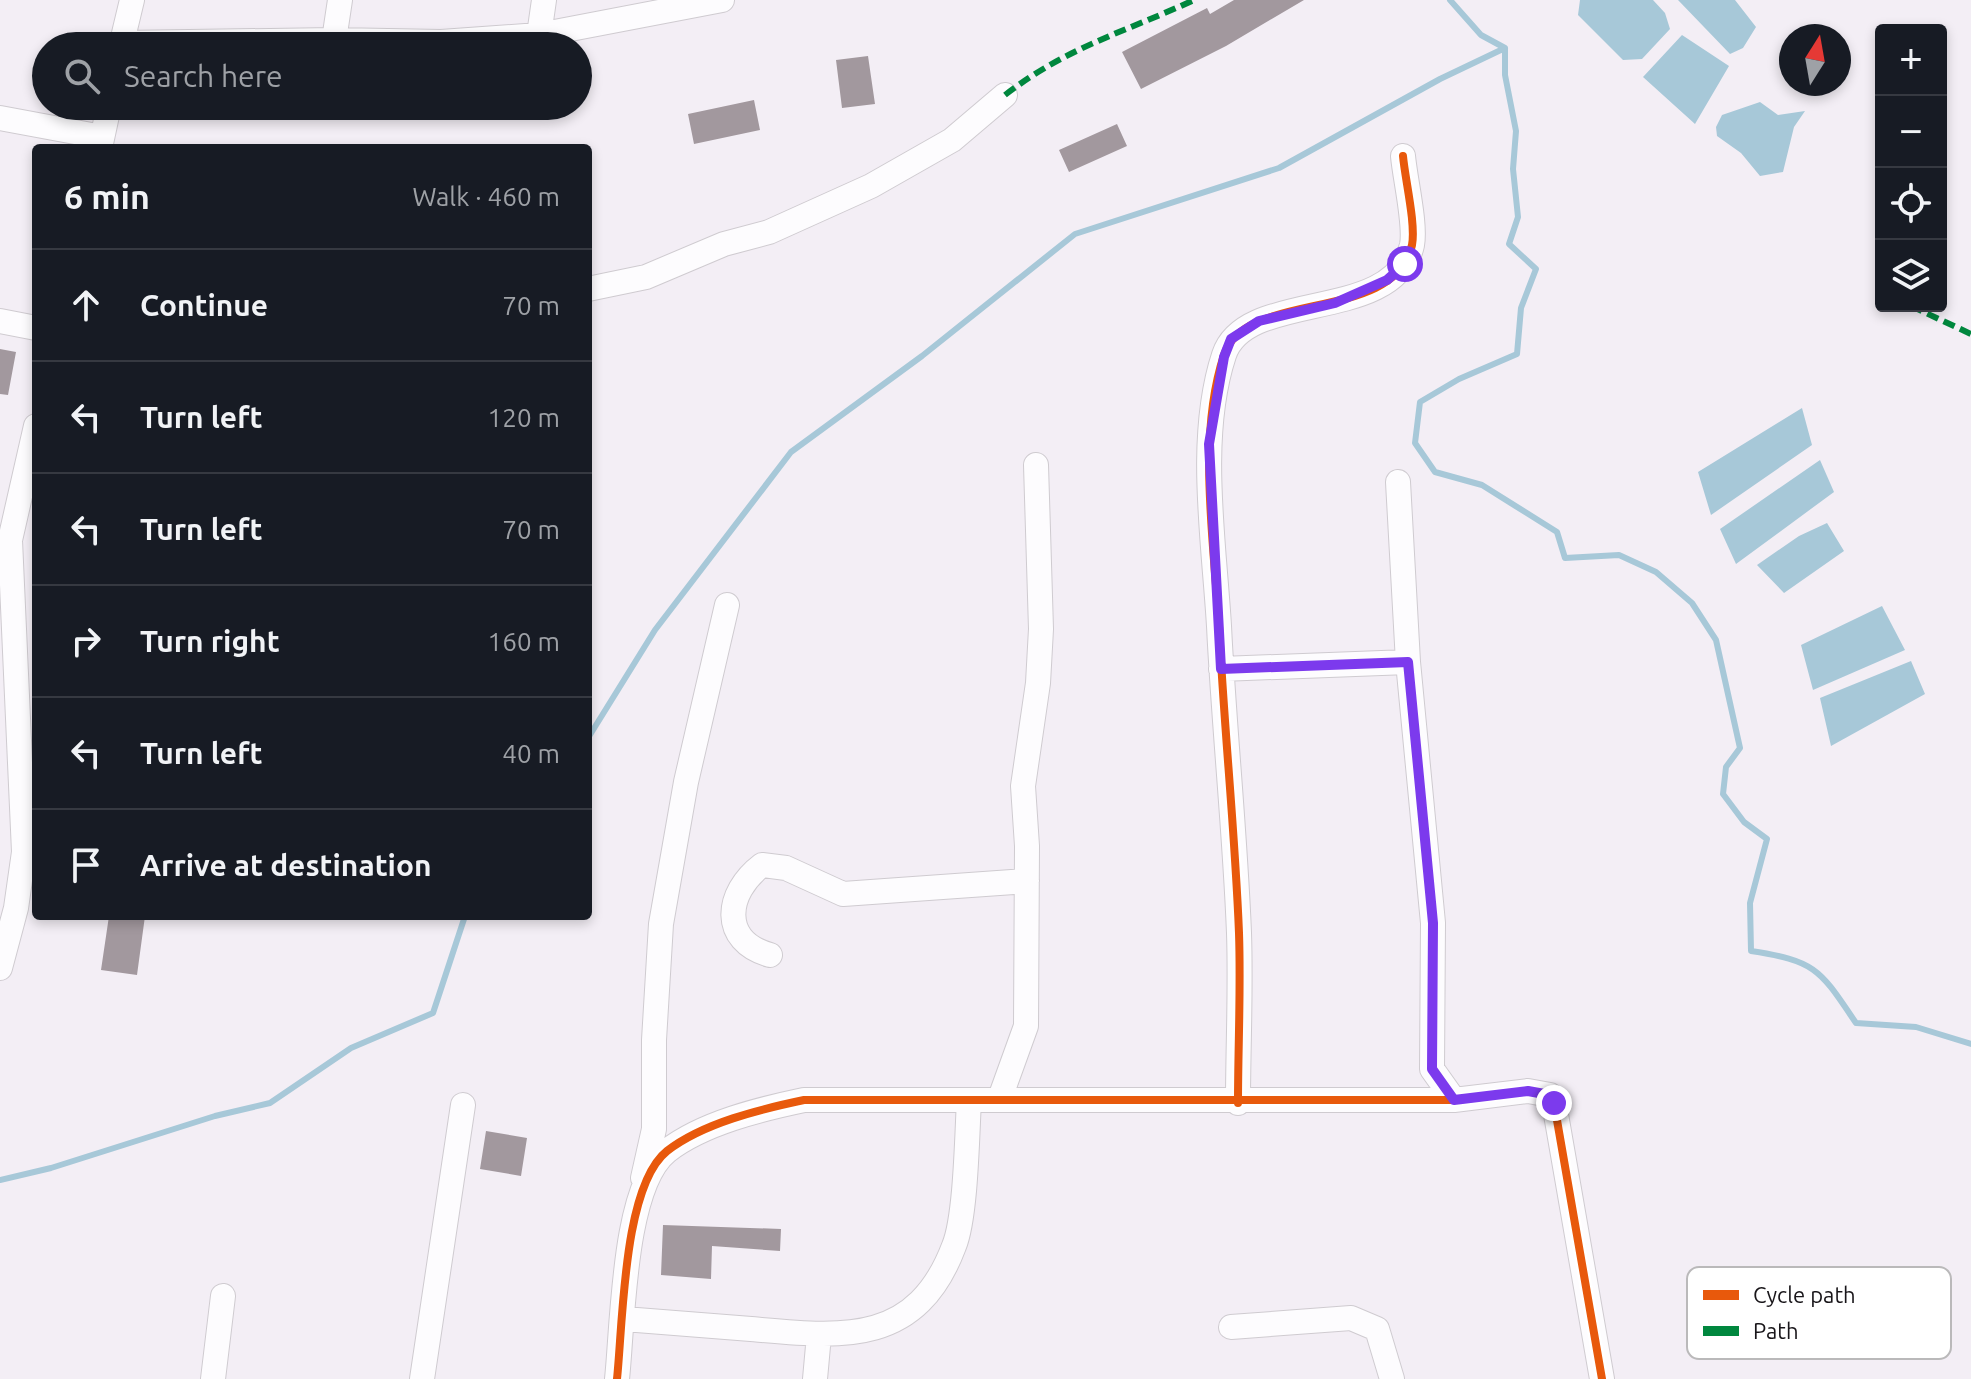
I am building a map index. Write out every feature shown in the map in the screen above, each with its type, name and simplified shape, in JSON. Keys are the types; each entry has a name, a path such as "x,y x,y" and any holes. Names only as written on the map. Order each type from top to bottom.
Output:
{"street":[{"path":"124,32 132,0"},
{"path":"335,32 340,0"},
{"path":"539,32 544,0"},
{"path":"555,32 722,0"},
{"path":"592,288 646,277 724,244 769,232 871,186 952,140 1005,95"},
{"path":"0,118 101,143 106,120"},
{"path":"1238,1103 1239,934 1209,444 1224,357 1231,339 1259,321 1335,303 1387,280 1405,264 1413,242 1403,156"},
{"path":"0,321 32,327"},
{"path":"0,968 16,908 24,852 5,540 32,441"},
{"path":"1000,1098 1026,1026 1027,881 1023,786 1038,683 1041,629 1036,465"},
{"path":"1398,482 1408,662 1433,923 1432,1069 1411,1100"},
{"path":"617,1379 630,1247 654,1129 654,1040 661,924 686,782 727,605"},
{"path":"1221,669 1408,662"},
{"path":"770,955 749,949 734,928 735,896 746,877 762,865 786,868 843,894 1027,881"},
{"path":"1432,1069 1454,1100"},
{"path":"640,1192 666,1152 740,1114 804,1100 1000,1098 1238,1103 1454,1100 1528,1091 1550,1095 1554,1103 1602,1379"},
{"path":"624,1319 819,1335 856,1334 898,1320 933,1287 956,1244 969,1100"},
{"path":"422,1379 463,1105"},
{"path":"213,1379 223,1296"},
{"path":"1231,1327 1351,1318 1377,1329 1392,1379"},
{"path":"815,1379 819,1335"}],"water":[{"path":"1580,0 1653,0 1665,13 1670,29 1642,59 1623,60 1578,15"},
{"path":"1678,0 1735,0 1756,27 1743,48 1730,54"},
{"path":"1682,35 1729,66 1695,124 1643,77"},
{"path":"1760,102 1778,115 1805,111 1794,127 1783,172 1760,176 1741,153 1717,136 1716,127 1722,115"},
{"path":"1802,408 1812,445 1711,515 1698,472"},
{"path":"1820,460 1834,492 1736,564 1720,529"},
{"path":"1827,523 1844,551 1784,593 1757,565 1799,536"},
{"path":"1882,606 1905,650 1813,690 1801,645"},
{"path":"1911,661 1925,694 1831,746 1820,698"}],"building":[{"path":"1234,0 1304,0 1226,46 1141,89 1122,52 1207,8 1210,14"},
{"path":"868,56 875,104 842,108 836,60"},
{"path":"754,100 760,130 694,144 688,114"},
{"path":"1117,124 1127,146 1069,172 1059,150"},
{"path":"0,349 16,352 8,395 0,394"},
{"path":"108,920 144,920 137,975 101,970"},
{"path":"486,1131 527,1138 521,1176 480,1169"},
{"path":"663,1225 781,1229 780,1251 712,1246 711,1279 661,1275"}],"waterway":[{"path":"1450,0 1481,35 1505,48 1505,75 1516,131 1513,169 1518,217 1509,244 1536,269 1521,308 1517,354 1459,379 1420,402 1415,443 1435,472 1482,485 1557,532 1565,558 1619,555 1656,572 1692,603 1716,640 1740,748 1726,767 1723,794 1744,822 1767,839 1750,903 1751,951 1790,959 1815,971 1834,991 1856,1023 1916,1027 1971,1044"},
{"path":"592,732 655,630 791,452 922,356 1075,234 1279,168 1440,79 1505,48"},
{"path":"0,1180 51,1168 215,1116 270,1103 351,1048 433,1013 464,920"}],"marked path":[{"path":"1005,95 1074,52 1194,0"},
{"path":"1924,312 1971,334"}],"cycle path":[{"path":"1238,1103 1239,933 1211,525 1209,454 1216,387 1224,355 1238,334 1260,321 1378,287 1400,270 1413,236 1403,156"},
{"path":"617,1379 633,1224 652,1169 667,1151 681,1141 733,1118 804,1100 1454,1100 1528,1091 1550,1095 1554,1103 1602,1379"}],"route":[{"path":"1405,264 1387,280 1335,303 1259,321 1231,339 1224,357 1209,444 1221,669 1408,662 1433,923 1432,1069 1454,1100 1528,1091 1550,1095 1554,1103"}]}
